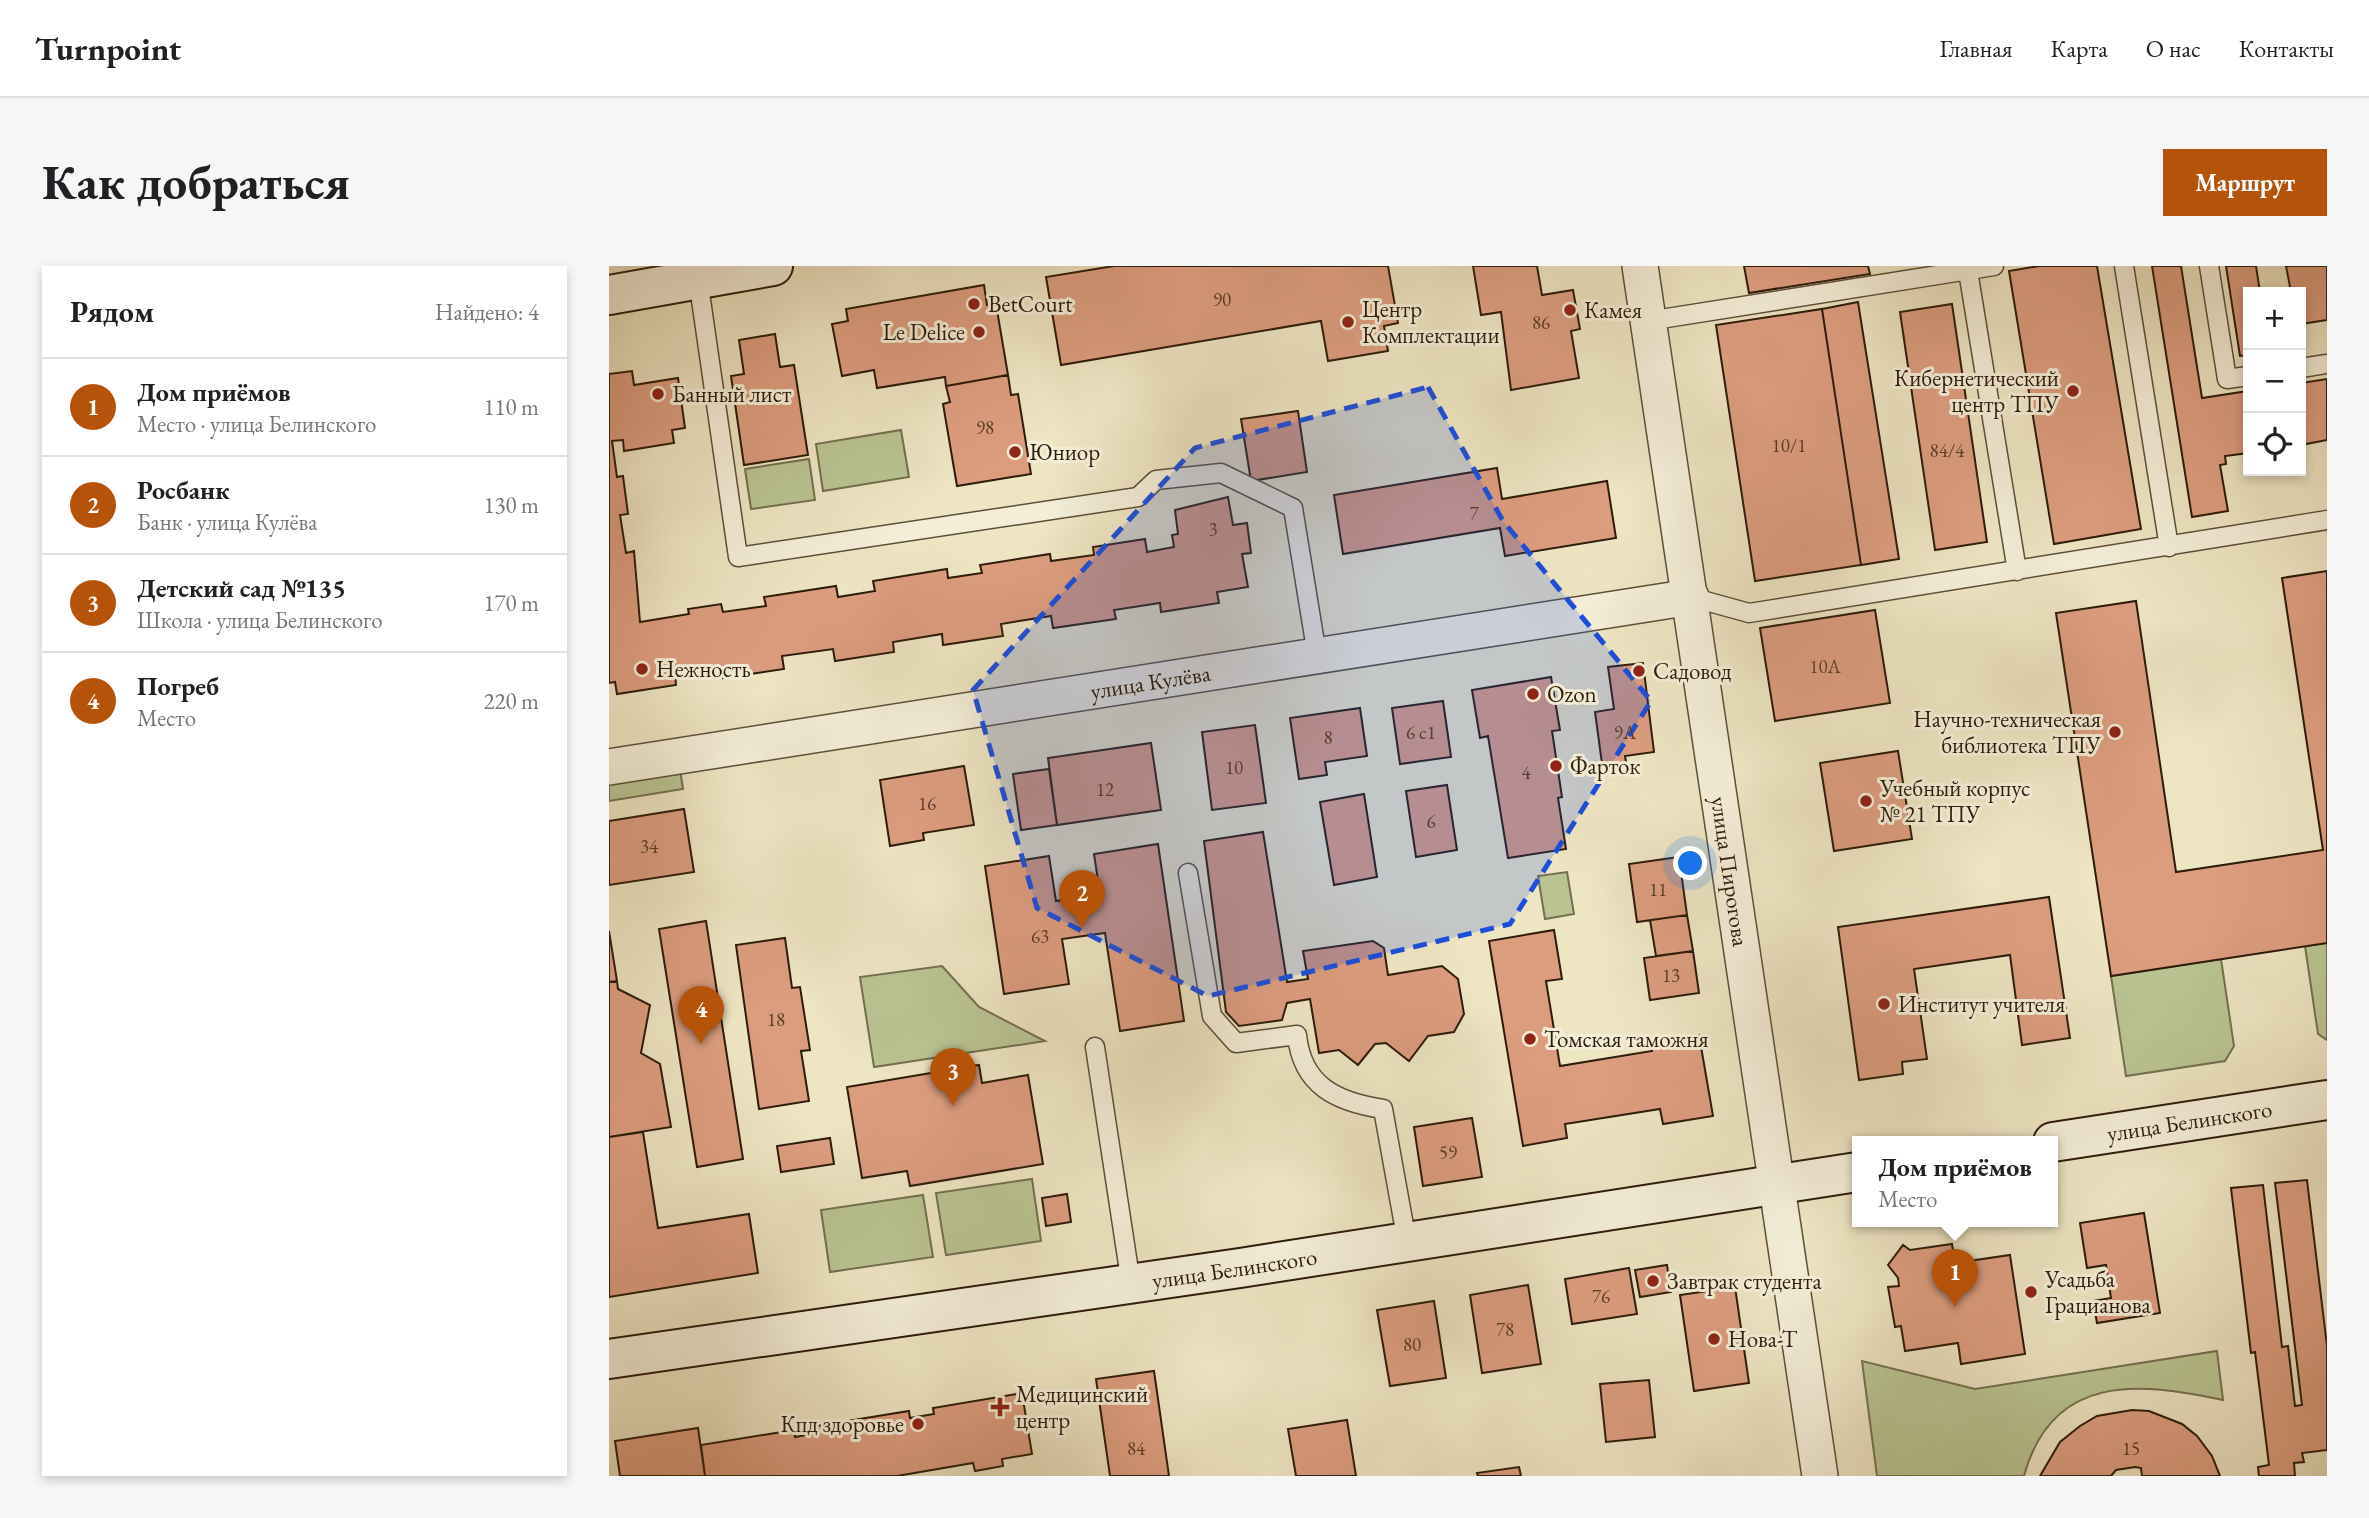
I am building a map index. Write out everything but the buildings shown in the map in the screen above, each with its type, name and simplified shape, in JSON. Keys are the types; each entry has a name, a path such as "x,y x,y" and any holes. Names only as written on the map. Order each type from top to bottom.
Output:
{"street":[{"path":"627,288 773,266"},
{"name":"улица Пирогова","path":"1640,266 1820,1476"},
{"name":"улица Кулёва","path":"609,767 1691,597"},
{"name":"улица Белинского","path":"2058,1141 2327,1100"},
{"name":"улица Белинского","path":"609,1359 1131,1284 1852,1173"}],"lane":[{"path":"1648,321 1994,266"},
{"path":"2124,266 2169,547"},
{"path":"2209,266 2227,379 2243,377"},
{"path":"1968,271 2017,571"},
{"path":"698,279 738,557 1138,497 1156,480 1221,473 1293,508 1317,655"},
{"path":"2306,367 2327,364"},
{"path":"1691,597 1749,613 2327,520"},
{"path":"1188,873 1212,1016 1235,1043 1297,1035 1299,1058 1317,1082 1333,1095 1359,1105 1383,1109 1406,1242"},
{"path":"1095,1046 1131,1284"}],"highlighted area":[{"path":"1428,387 1503,521 1651,701 1510,924 1208,996 1037,908 973,690 1195,448"}],"green space":[{"path":"901,430 909,477 823,491 816,444"},
{"path":"809,459 815,500 751,509 745,469"},
{"path":"680,769 683,789 609,801 609,781"},
{"path":"1567,872 1574,914 1545,919 1538,876"},
{"path":"2327,943 2327,1040 2318,1034 2305,946"},
{"path":"2221,959 2234,1046 2225,1061 2126,1076 2111,976"},
{"path":"942,966 979,1007 1045,1041 874,1067 860,977"},
{"path":"1032,1179 1041,1241 946,1255 936,1193"},
{"path":"923,1195 933,1257 830,1272 821,1210"},
{"path":"2217,1351 2223,1400 2160,1390 2131,1389 2103,1393 2077,1402 2055,1418 2037,1442 2024,1476 1877,1476 1862,1361 1975,1389"}],"place":[{"name":"BetCourt","path":"974,304"},
{"name":"Камея","path":"1570,310"},
{"name":"Центр Комплектации","path":"1348,322"},
{"name":"Le Delice","path":"979,332"},
{"name":"Кибернетический центр ТПУ","path":"2073,391"},
{"name":"Банный лист","path":"658,394"},
{"name":"Юниор","path":"1015,452"},
{"name":"Нежность","path":"642,669"},
{"name":"Садовод","path":"1639,671"},
{"name":"Ozon","path":"1533,694"},
{"name":"Научно-техническая библиотека ТПУ","path":"2115,732"},
{"name":"Фарток","path":"1556,766"},
{"name":"Учебный корпус № 21 ТПУ","path":"1866,801"},
{"name":"Росбанк","path":"1082,928"},
{"name":"Институт учителя","path":"1884,1004"},
{"name":"Томская таможня","path":"1530,1039"},
{"name":"Погреб","path":"701,1044"},
{"name":"Детский сад №135","path":"953,1106"},
{"name":"Завтрак студента","path":"1653,1281"},
{"name":"Усадьба Грацианова","path":"2031,1292"},
{"name":"Дом приёмов","path":"1955,1307"},
{"name":"Нова-Т","path":"1714,1339"},
{"name":"Медицинский центр","path":"1000,1407"},
{"name":"Кпд здоровье","path":"918,1424"}]}
